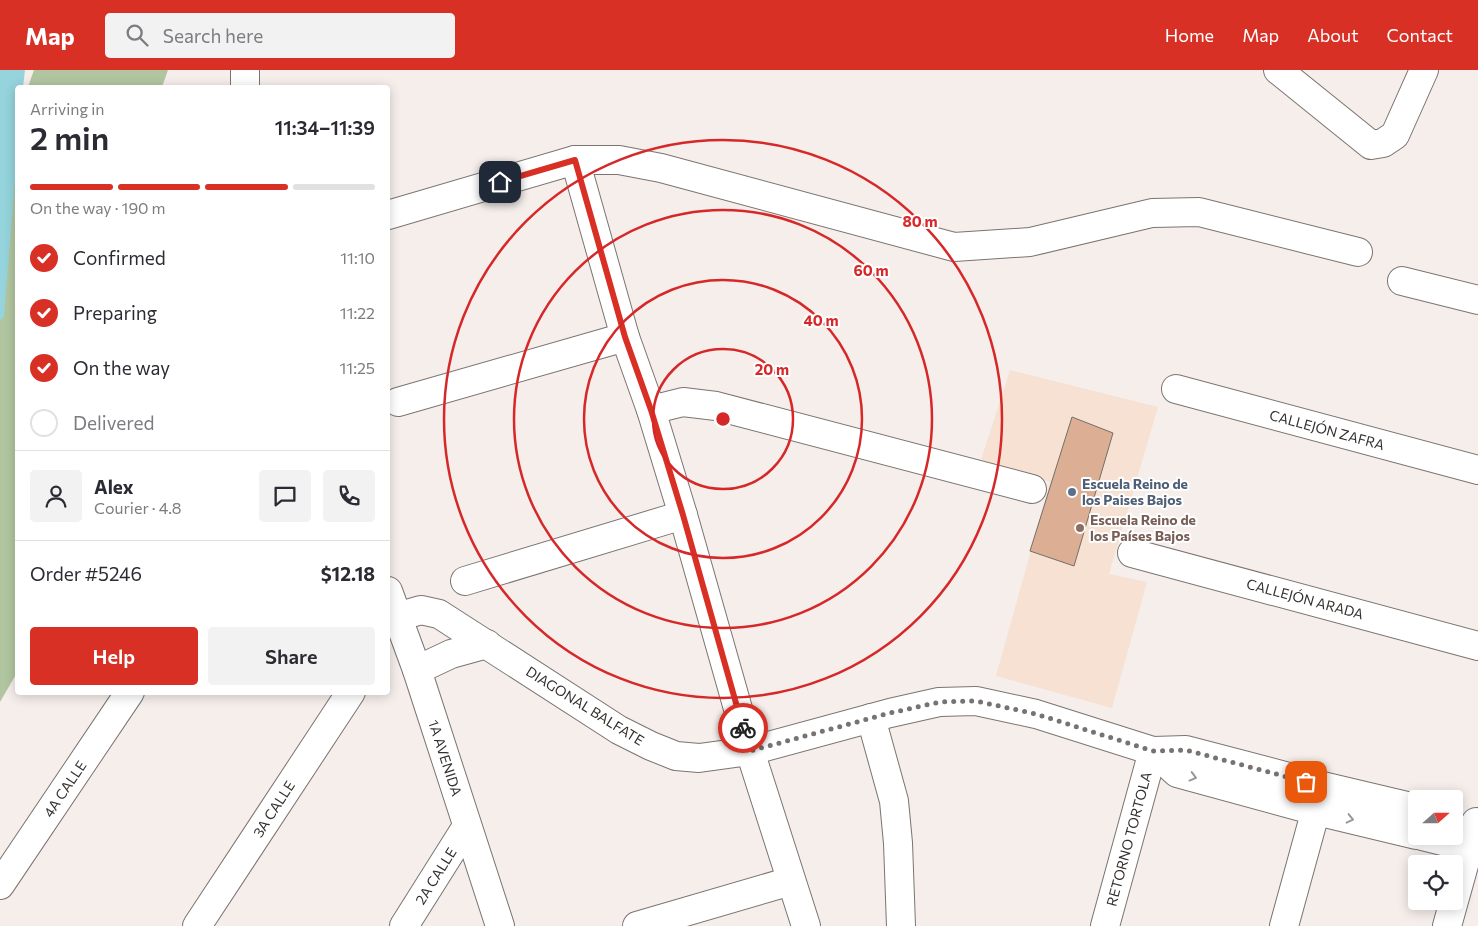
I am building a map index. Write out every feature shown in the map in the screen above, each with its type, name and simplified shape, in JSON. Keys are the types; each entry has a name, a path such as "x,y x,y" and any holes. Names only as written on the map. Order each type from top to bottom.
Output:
{"street":[{"path":"245,70 245,85"},
{"path":"1278,70 1370,145 1383,143 1395,135 1424,70"},
{"path":"575,160 625,337 651,410 750,751 806,926"},
{"path":"390,214 575,160 619,160 661,168 954,247 1030,242 1152,212 1199,212 1358,252"},
{"path":"1402,281 1478,300"},
{"path":"398,402 625,337"},
{"name":"CALLEJÓN ZAFRA","path":"1176,389 1478,470"},
{"path":"651,410 683,402 716,406 1032,489"},
{"path":"465,580 683,515"},
{"name":"CALLEJÓN ARADA","path":"1132,553 1478,646"},
{"name":"1A AVENIDA","path":"390,602 396,634 417,670 500,926"},
{"name":"DIAGONAL BALFATE","path":"396,634 420,610 439,614 619,730 676,756 699,758 750,751 871,718 940,702 976,701 1036,714 1153,751 1186,750 1408,832"},
{"path":"417,670 451,654 487,644"},
{"name":"4A CALLE","path":"0,885 128,695"},
{"name":"3A CALLE","path":"197,926 349,695"},
{"path":"871,718 894,800 898,843 901,926"},
{"name":"RETORNO TORTOLA","path":"1105,926 1153,751"},
{"path":"1284,926 1319,799"},
{"name":"DIAGONAL BALFATE","path":"1319,799 1408,807"},
{"path":"1447,926 1474,849 1469,820"},
{"name":"2A CALLE","path":"404,926 467,826"},
{"path":"1458,845 1474,849"},
{"path":"637,926 791,881"}],"shaded area":[{"name":"Escuela Reino de los Países Bajos","path":"1010,370 1158,407 1109,574 1147,582 1112,708 996,676 1050,482 981,460"}],"green space":[{"path":"34,70 168,70 163,85 29,85"},
{"path":"15,134 15,676 0,702 0,258"}],"water":[{"path":"0,70 25,70 23,85 15,85 15,180 4,316 0,321"}],"building":[{"name":"Escuela Reino de los Paises Bajos","path":"1072,417 1113,433 1074,566 1030,551"}],"way so far":[{"path":"743,728 750,751 890,713 940,702 976,701 1036,714 1153,751 1186,750 1306,782"}],"place":[{"name":"Escuela Reino de los Paises Bajos","path":"1072,492"},
{"name":"Escuela Reino de los Países Bajos","path":"1080,528"}],"route":[{"path":"500,182 575,160 625,337 651,410 683,515 743,728"}]}
